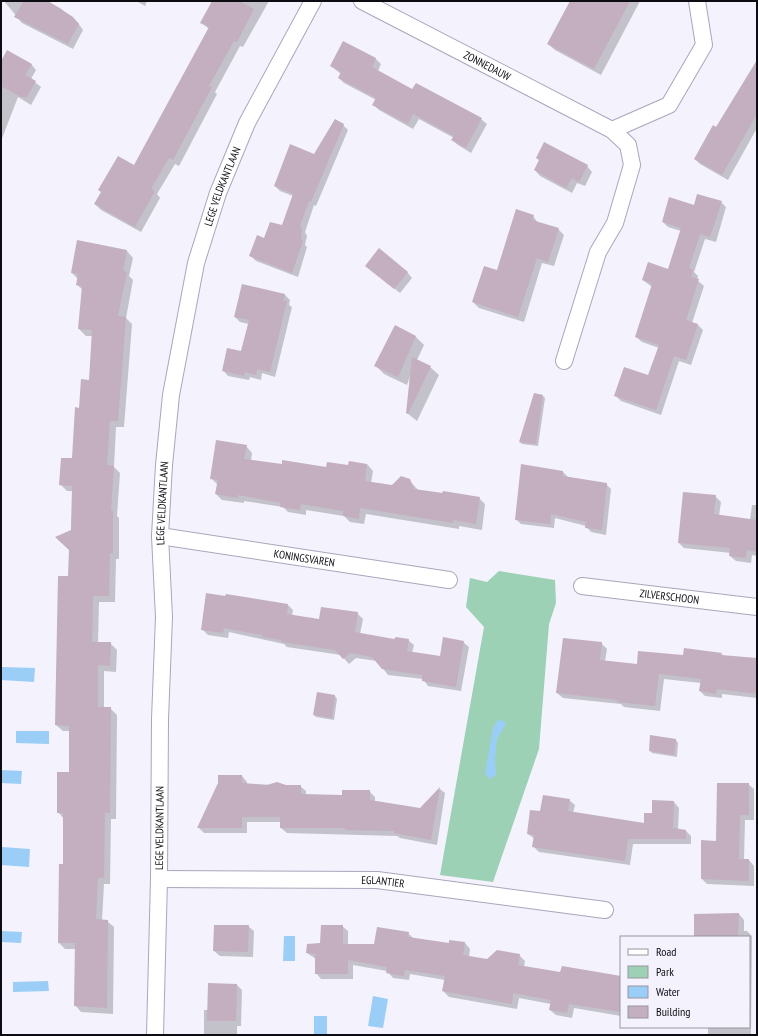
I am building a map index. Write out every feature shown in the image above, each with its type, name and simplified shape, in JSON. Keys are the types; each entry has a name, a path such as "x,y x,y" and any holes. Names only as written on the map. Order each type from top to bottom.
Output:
{"street":[{"name":"LEGE VELDKANTLAAN","path":"155,1035 159,878 160,719 164,617 160,536 164,465 171,395 196,263 218,193 247,123 313,1"},
{"name":"ZONNEDAUW","path":"362,1 612,130 628,145 632,165 615,223 598,252 564,361"},
{"path":"612,130 669,105 704,46 698,1"},
{"name":"KONINGSVAREN","path":"160,536 449,580"},
{"name":"ZILVERSCHOON","path":"582,586 757,607"},
{"name":"EGLANTIER","path":"159,878 377,880 605,910"}],"green space":[{"path":"499,571 555,580 556,603 549,624 539,749 493,882 440,875 484,627 466,607 470,578 487,582"}],"water":[{"path":"1,667 35,668 34,682 1,680"},
{"path":"498,720 504,721 506,724 497,739 495,758 496,775 490,779 485,774 493,728"},
{"path":"16,731 49,731 49,744 16,743"},
{"path":"1,770 22,771 21,784 1,783"},
{"path":"2,847 30,849 29,867 1,865"},
{"path":"1,931 22,932 21,943 1,942"},
{"path":"284,936 295,936 295,961 283,961"},
{"path":"48,981 49,991 13,992 13,982"},
{"path":"373,996 388,999 383,1028 368,1026"},
{"path":"314,1016 327,1016 327,1035 314,1035"}],"building":[{"path":"24,1 48,1 73,17 79,24 68,44 14,17"},
{"path":"212,1 239,1 254,9 237,42 234,41 209,86 212,87 173,160 169,158 151,189 155,191 135,227 94,204 101,192 98,190 118,156 134,165 209,27 200,23"},
{"path":"570,1 630,1 594,69 547,44"},
{"path":"343,41 376,58 372,67 412,89 416,83 482,118 466,148 451,140 454,136 413,114 408,124 372,105 376,98 338,78 341,72 330,66"},
{"path":"7,50 32,64 25,75 36,81 27,97 21,97 1,86 1,61"},
{"path":"757,60 757,114 722,175 694,159 713,125 716,127"},
{"path":"335,119 344,124 311,202 309,201 300,226 302,230 301,240 303,241 292,273 249,256 257,235 264,238 270,222 282,225 293,194 274,186 290,144 314,154"},
{"path":"544,142 588,165 579,182 572,178 566,188 534,170 539,160 536,158"},
{"path":"697,194 722,201 710,237 700,234 689,268 693,270 691,277 699,279 686,320 698,324 686,360 674,356 656,410 614,396 624,367 648,375 659,345 635,337 652,284 642,280 648,262 668,269 681,228 662,222 669,197 694,205"},
{"path":"516,209 534,215 532,220 559,228 548,262 537,258 518,317 472,302 484,266 497,270"},
{"path":"77,240 127,250 123,271 127,272 118,316 126,317 118,421 110,421 107,465 114,466 111,510 113,510 113,553 110,553 109,596 93,596 92,642 111,642 110,666 98,665 98,707 111,707 110,813 105,813 104,878 98,878 96,919 108,920 107,1008 74,1006 75,943 58,943 59,864 63,864 63,813 57,813 57,772 69,772 69,726 55,725 58,576 68,576 69,550 55,537 71,530 72,486 59,485 61,458 72,458 75,407 79,408 81,379 89,380 92,330 78,329 82,286 76,285 78,274 71,273"},
{"path":"379,248 408,272 394,289 365,266"},
{"path":"242,284 285,294 283,301 287,301 270,372 257,369 256,375 245,372 244,376 222,371 227,348 241,351 249,320 234,317"},
{"path":"395,325 416,336 398,377 374,366"},
{"path":"412,357 431,366 408,414 406,413"},
{"path":"534,393 543,395 536,444 519,442"},
{"path":"216,440 247,445 244,459 282,464 282,460 326,467 327,462 348,465 349,461 367,464 365,481 392,485 401,476 410,479 414,489 442,493 443,491 480,497 476,524 453,520 453,523 360,508 359,519 343,516 343,511 301,504 300,510 280,507 281,503 238,495 238,498 215,494 218,480 210,479"},
{"path":"521,464 563,471 563,476 607,483 602,530 585,528 586,522 551,514 550,524 515,520"},
{"path":"683,492 716,495 714,514 757,520 757,552 747,550 746,558 729,556 730,548 678,543"},
{"path":"206,593 225,596 226,594 288,604 287,614 319,619 321,607 358,612 355,632 394,639 396,637 409,639 407,651 440,656 443,637 464,641 456,687 422,681 422,675 382,669 372,657 350,653 343,659 335,650 281,642 281,640 262,637 262,635 224,628 223,633 201,630"},
{"path":"563,638 602,642 600,660 637,664 638,651 683,655 684,648 722,653 721,655 757,658 757,694 717,689 716,694 699,691 701,679 659,674 655,706 556,693"},
{"path":"317,692 335,695 332,718 313,715"},
{"path":"650,735 676,739 674,755 649,751"},
{"path":"218,775 242,775 242,783 267,785 277,782 286,785 301,785 301,794 342,795 342,790 370,790 370,800 420,808 440,787 431,840 394,833 394,831 345,830 345,828 280,828 280,817 242,817 242,828 197,828 218,783"},
{"path":"717,783 749,783 749,815 740,815 739,859 749,859 749,881 701,879 701,840 716,841"},
{"path":"543,795 570,799 568,811 644,823 644,813 652,813 652,800 674,801 673,827 669,827 686,830 686,839 628,839 625,861 532,847 534,835 527,834 530,810 540,811"},
{"path":"739,913 738,936 694,936 694,914"},
{"path":"214,925 249,925 248,952 213,951"},
{"path":"321,925 343,925 343,944 374,944 377,927 409,932 408,937 449,943 449,940 465,942 463,955 487,959 497,950 520,954 518,965 560,972 562,966 620,976 620,1012 569,1004 567,1013 549,1010 551,1000 513,993 512,1004 442,991 445,976 405,970 404,976 386,973 387,967 348,960 348,974 315,974 315,954 306,953 307,944 320,943"},
{"path":"208,983 237,984 236,1021 207,1021"}]}
